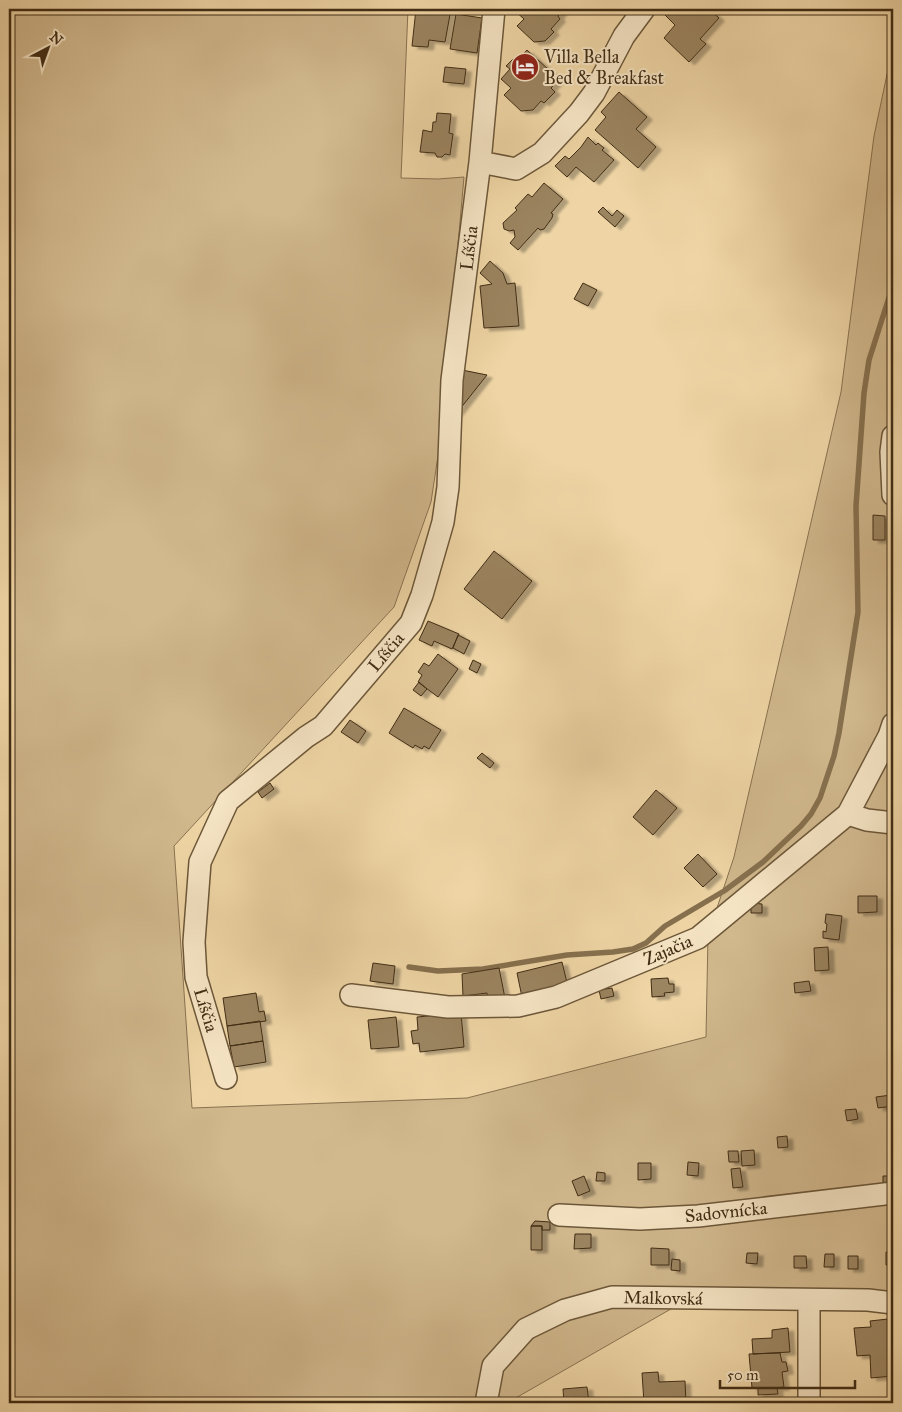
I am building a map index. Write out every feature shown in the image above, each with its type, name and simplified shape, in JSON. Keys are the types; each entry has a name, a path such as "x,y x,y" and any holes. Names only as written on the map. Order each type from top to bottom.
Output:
{"street":[{"name":"Líščia","path":"226,1078 196,976 194,942 200,862 228,801 306,737 323,726 411,622 422,595 443,522 448,487 452,380 480,162 494,9"},
{"path":"480,162 516,169 542,153 594,93 624,36 644,9"},
{"path":"893,436 891,452 893,496"},
{"name":"Zajačia","path":"352,995 448,1006 518,1006 556,997 698,938 848,814 889,736 893,724"},
{"path":"848,814 867,820 893,823"},
{"name":"Sadovnícka","path":"559,1215 640,1219 698,1216 893,1193"},
{"name":"Malkovská","path":"486,1403 493,1366 526,1328 565,1310 612,1297 868,1300 893,1303"},
{"path":"809,1403 810,1300"}],"shaded area":[{"path":"9,9 408,9 401,178 438,179 464,177 441,436 431,502 394,607 174,846 192,1108 467,1098 706,1037 708,935 734,857 841,392 874,136 893,46 893,1297 704,1290 507,1403 9,1403"}],"building":[{"path":"416,9 451,9 445,42 429,40 428,47 412,46"},
{"path":"515,9 564,9 558,16 560,19 551,29 554,32 545,41 534,42 517,26 524,19"},
{"path":"667,9 709,9 719,18 700,39 706,44 689,62 664,38 675,25 663,13"},
{"path":"456,14 482,18 477,53 450,49"},
{"path":"527,50 559,79 551,88 555,92 544,103 541,101 533,110 521,111 504,95 511,88 501,79 510,69 506,66 513,59 517,61"},
{"path":"445,67 466,69 464,84 443,82"},
{"path":"619,92 647,117 636,129 656,147 638,168 595,130 606,117 601,112"},
{"path":"437,113 451,114 449,133 453,134 450,155 445,154 442,157 437,157 435,153 420,152 423,130 432,132 433,122 436,122"},
{"path":"588,137 596,145 598,143 604,148 602,150 614,160 594,182 576,167 567,177 555,166 565,156 569,159"},
{"path":"544,183 563,199 551,213 553,214 552,218 544,229 540,230 538,228 518,250 510,243 515,237 514,230 504,229 503,223 517,210 515,208 528,194 532,197"},
{"path":"603,207 612,216 617,210 624,216 615,227 598,212"},
{"path":"490,261 503,273 507,284 515,283 519,326 484,328 480,286 492,284 480,273"},
{"path":"583,283 597,290 588,306 574,299"},
{"path":"462,370 487,375 456,414"},
{"path":"873,515 885,516 885,540 873,540"},
{"path":"494,551 532,581 502,619 464,589"},
{"path":"428,621 459,634 452,649 434,641 432,646 419,640"},
{"path":"458,635 470,641 464,654 453,648"},
{"path":"438,654 458,669 438,697 418,682 422,675 418,672 424,663 429,666"},
{"path":"473,660 481,664 477,673 469,669"},
{"path":"419,682 427,689 421,696 413,690"},
{"path":"404,708 441,730 429,749 424,746 422,749 415,745 413,748 389,733"},
{"path":"350,720 366,731 358,743 341,732"},
{"path":"482,753 494,763 490,768 477,758"},
{"path":"270,783 274,789 262,798 258,792"},
{"path":"656,790 677,808 653,835 633,817"},
{"path":"698,854 717,874 703,887 684,868"},
{"path":"858,896 877,896 877,912 858,913"},
{"path":"751,903 762,904 762,913 751,913"},
{"path":"826,914 842,916 839,940 823,938 823,931 826,932 827,924 825,923"},
{"path":"828,947 829,970 815,971 814,948"},
{"path":"562,962 568,987 522,997 517,973"},
{"path":"373,963 395,966 393,984 370,981"},
{"path":"499,968 506,1003 488,1003 487,993 463,996 462,974"},
{"path":"668,978 669,984 674,984 674,992 664,993 665,996 652,997 651,979"},
{"path":"809,981 811,991 795,993 794,983"},
{"path":"612,988 614,996 601,999 599,990"},
{"path":"256,993 259,1012 264,1011 266,1021 227,1026 223,998"},
{"path":"461,1013 464,1047 420,1052 419,1043 413,1044 411,1031 418,1030 417,1017"},
{"path":"396,1017 399,1047 371,1049 368,1020"},
{"path":"260,1021 263,1041 230,1046 227,1026"},
{"path":"263,1041 266,1062 234,1067 230,1046"},
{"path":"891,1095 893,1106 878,1108 876,1097"},
{"path":"856,1109 858,1119 847,1121 845,1110"},
{"path":"787,1136 788,1147 778,1148 777,1137"},
{"path":"754,1150 755,1165 742,1166 741,1151"},
{"path":"728,1151 738,1151 739,1162 729,1162"},
{"path":"688,1162 699,1163 698,1176 687,1175"},
{"path":"638,1163 651,1163 651,1179 638,1180"},
{"path":"740,1168 743,1187 733,1188 731,1169"},
{"path":"597,1172 605,1173 605,1181 596,1181"},
{"path":"584,1176 590,1191 578,1196 572,1181"},
{"path":"883,1176 893,1176 893,1187 883,1188"},
{"path":"535,1221 550,1222 550,1230 542,1230 542,1226 531,1226"},
{"path":"531,1226 542,1226 542,1250 531,1250"},
{"path":"575,1234 591,1234 591,1248 574,1249"},
{"path":"651,1248 669,1249 669,1265 651,1265"},
{"path":"886,1252 893,1252 893,1264 886,1265"},
{"path":"747,1253 758,1253 757,1264 746,1263"},
{"path":"825,1254 834,1254 834,1267 824,1267"},
{"path":"794,1256 806,1256 807,1268 794,1268"},
{"path":"848,1256 858,1256 858,1269 848,1269"},
{"path":"672,1259 680,1260 680,1271 671,1270"},
{"path":"888,1319 893,1376 871,1378 870,1355 857,1356 854,1328 871,1327 870,1321"},
{"path":"788,1328 790,1352 753,1354 752,1339 772,1338 772,1330"},
{"path":"780,1353 782,1362 786,1362 788,1371 782,1372 784,1387 777,1388 778,1394 758,1395 758,1388 752,1388 749,1354"},
{"path":"658,1372 659,1382 685,1381 686,1403 644,1403 642,1373"},
{"path":"587,1387 589,1403 564,1403 563,1389"}],"waterway":[{"path":"409,967 438,971 483,969 567,955 633,949 646,943 665,926 724,891 763,862 811,814 820,798 834,756 858,612 856,506 864,393 869,360 893,285"}],"place":[{"name":"Villa Bella Bed & Breakfast","path":"525,67"}]}
